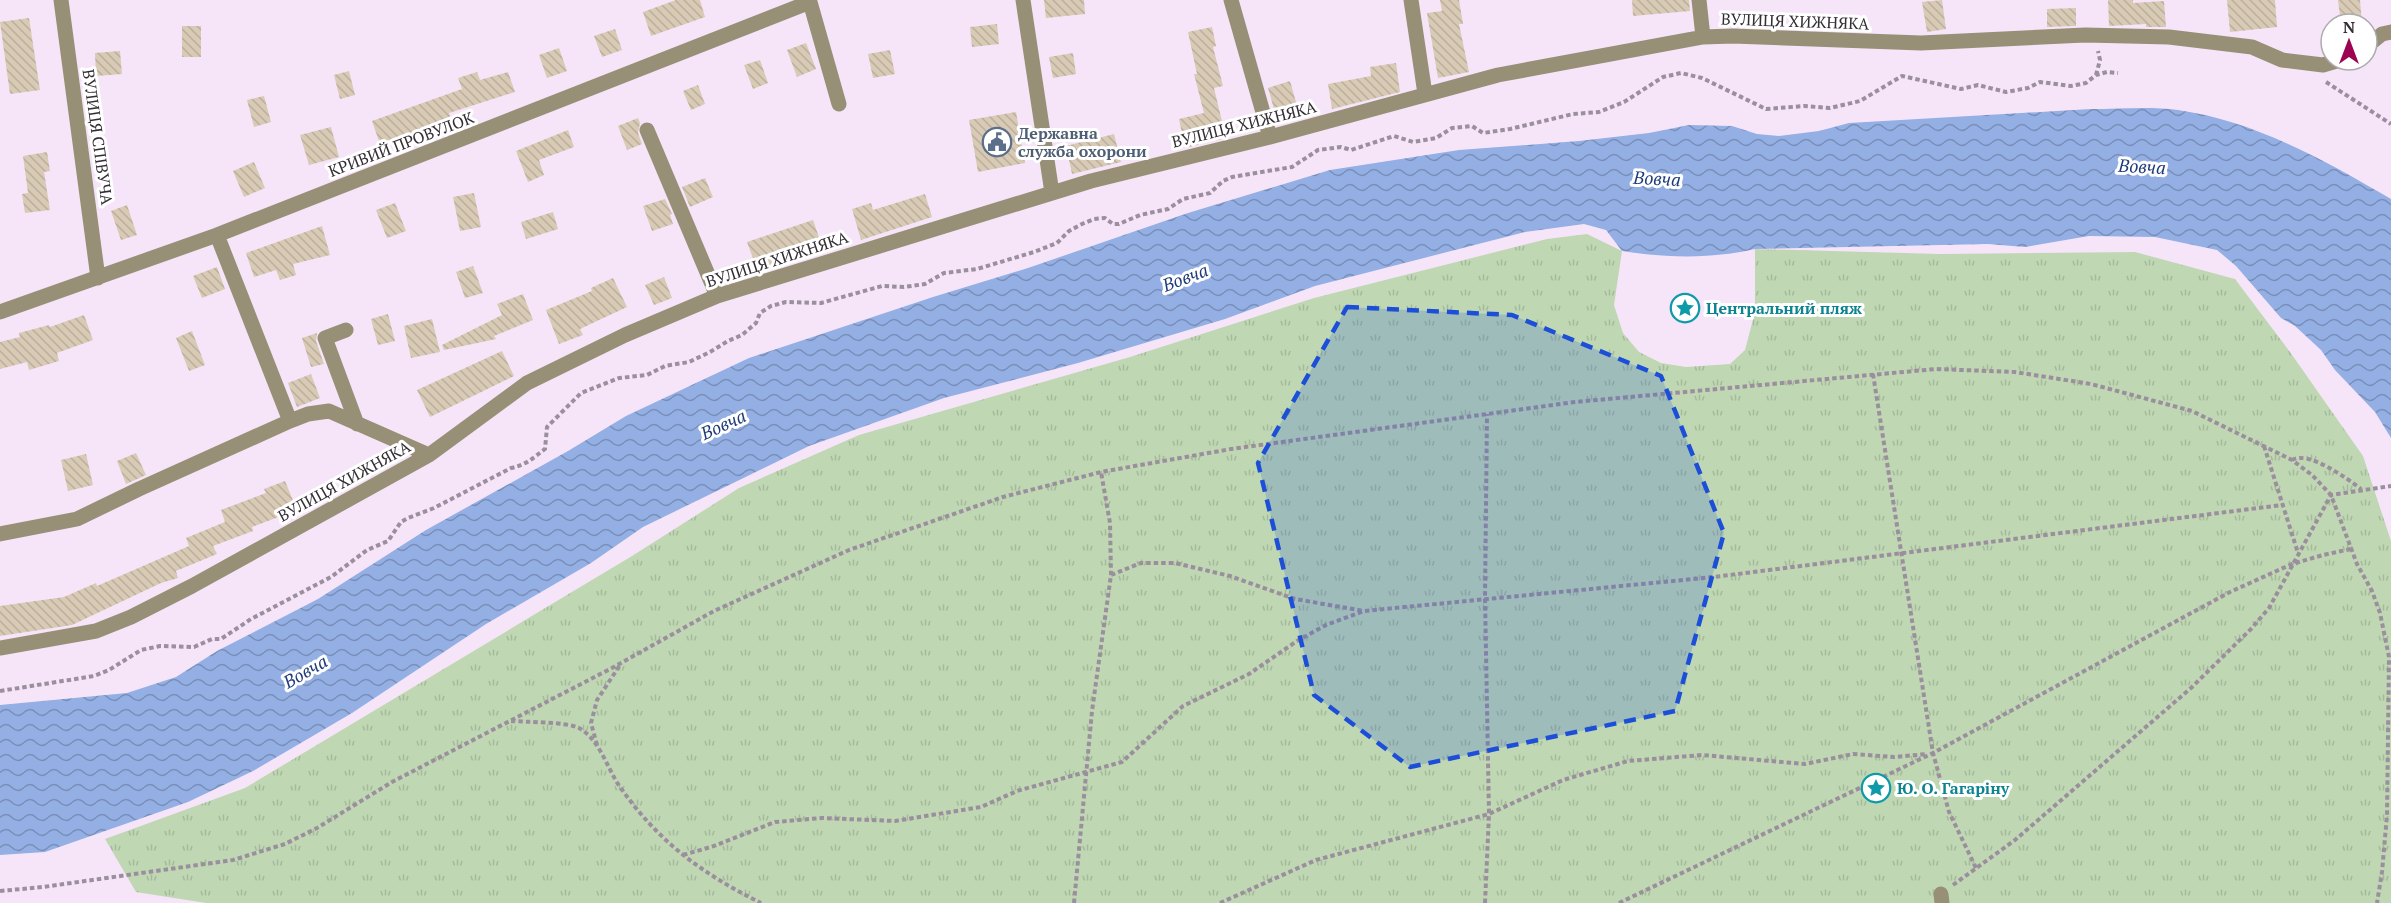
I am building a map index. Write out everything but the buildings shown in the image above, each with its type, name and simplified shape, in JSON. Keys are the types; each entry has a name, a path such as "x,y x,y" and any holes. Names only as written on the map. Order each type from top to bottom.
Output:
{"street":[{"name":"ВУЛИЦЯ СПІВУЧА","path":"61,0 98,278"},
{"path":"1023,0 1052,193"},
{"path":"1230,0 1270,137"},
{"path":"1411,0 1425,94"},
{"path":"1699,0 1702,37"},
{"name":"КРИВИЙ ПРОВУЛОК","path":"0,312 217,235 809,1"},
{"path":"809,1 839,104"},
{"name":"ВУЛИЦЯ ХИЖНЯКА","path":"0,648 96,632 131,617 429,455 527,383 624,334 717,296 1091,181 1270,137 1498,75 1702,37 1771,36 1921,43 2085,35 2169,37 2252,47 2282,60 2319,65"},
{"path":"647,130 717,296"},
{"path":"217,235 290,421"},
{"path":"346,330 326,338 357,424"},
{"path":"0,534 77,519 308,414 330,411 429,455"}],"path":[{"path":"0,691 94,676 109,670 141,650 160,646 194,647 212,639 221,639 251,619 331,577 368,550 388,541 401,522 434,508 511,468 529,462 545,449 548,427 581,393 619,378 647,375 665,366 689,362 742,335 756,323 760,314 771,306 786,302 822,303 882,286 904,287 926,284 944,273 977,269 1057,243 1069,231 1094,219 1105,218 1113,224 1119,224 1140,215 1168,209 1183,199 1210,193 1223,181 1232,177 1292,167 1318,150 1341,147 1351,150 1394,136 1413,142 1436,138 1452,128 1472,126 1483,133 1573,114 1599,112 1624,102 1664,77 1681,73 1702,78 1766,109 1804,106 1830,108 1860,101 1902,76 1961,89 1978,85 2006,92 2028,88 2040,82 2071,86 2086,83 2096,75 2107,72 2118,73"},
{"path":"2318,78 2391,124"},
{"path":"0,891 233,860 285,844 317,828 392,782 511,721 714,611 849,550 1003,497 1101,472 1231,449 1575,402 1936,369 2014,372 2091,384 2192,411 2292,460 2312,475 2331,495 2351,549 2380,613 2389,657 2387,815 2377,903"},
{"path":"1873,374 1933,753 1949,812 1976,868"},
{"path":"1485,903 1489,814 1485,598 1487,414"},
{"path":"2263,446 2298,553"},
{"path":"2292,460 2296,457 2307,458 2335,472 2360,490"},
{"path":"1074,903 1092,711 1111,575 1110,523 1101,472"},
{"path":"2331,495 2391,486"},
{"path":"1941,899 1976,868 2015,840 2191,688 2251,629 2269,608 2331,495"},
{"path":"683,855 714,846 775,822 822,818 895,821 981,807 1017,791 1122,762 1183,706 1249,674 1326,625 1364,611 1714,578 2282,505"},
{"path":"1619,903 1933,753 2220,597 2292,564 2351,549"},
{"path":"1111,575 1140,563 1175,563 1230,576 1295,598 1364,611"},
{"path":"621,662 597,700 591,723 597,746 618,784 664,840 703,871 761,903"},
{"path":"511,721 579,728 597,746"},
{"path":"1220,903 1316,860 1489,814 1563,780 1628,761 1702,755 1806,764 1853,754 1894,757 1933,753"}],"highlighted area":[{"path":"1347,307 1512,315 1661,376 1724,533 1675,711 1410,767 1314,695 1258,463"}],"green space":[{"path":"1587,234 1622,251 1614,305 1623,333 1639,352 1661,363 1686,367 1730,364 1745,350 1755,312 1755,249 1940,254 2135,252 2235,279 2363,456 2391,541 2391,903 206,903 136,892 105,839 245,788 632,556 739,488 859,435 1130,357 1314,298 1547,239"}],"water":[{"name":"Вовча","path":"2091,109 2178,110 2234,123 2288,144 2391,199 2391,438 2375,412 2335,370 2321,350 2295,326 2281,318 2236,266 2217,250 2155,237 2089,236 2025,247 1988,244 1755,249 1722,255 1672,256 1622,251 1606,230 1584,224 1525,232 1315,286 1225,319 1078,363 944,398 809,446 643,527 591,563 486,624 352,713 253,771 188,802 45,852 0,855 0,705 127,693 176,677 217,651 318,599 426,530 626,416 749,358 1028,268 1188,213 1330,170 1459,150 1579,141 1649,133 1689,125 1732,126 1757,134 1779,136 1819,131 1849,123"}],"place":[{"name":"Державна служба охорони","path":"997,142"},
{"name":"Центральний пляж","path":"1685,308"},
{"name":"Ю. О. Гагаріну","path":"1876,788"}]}
